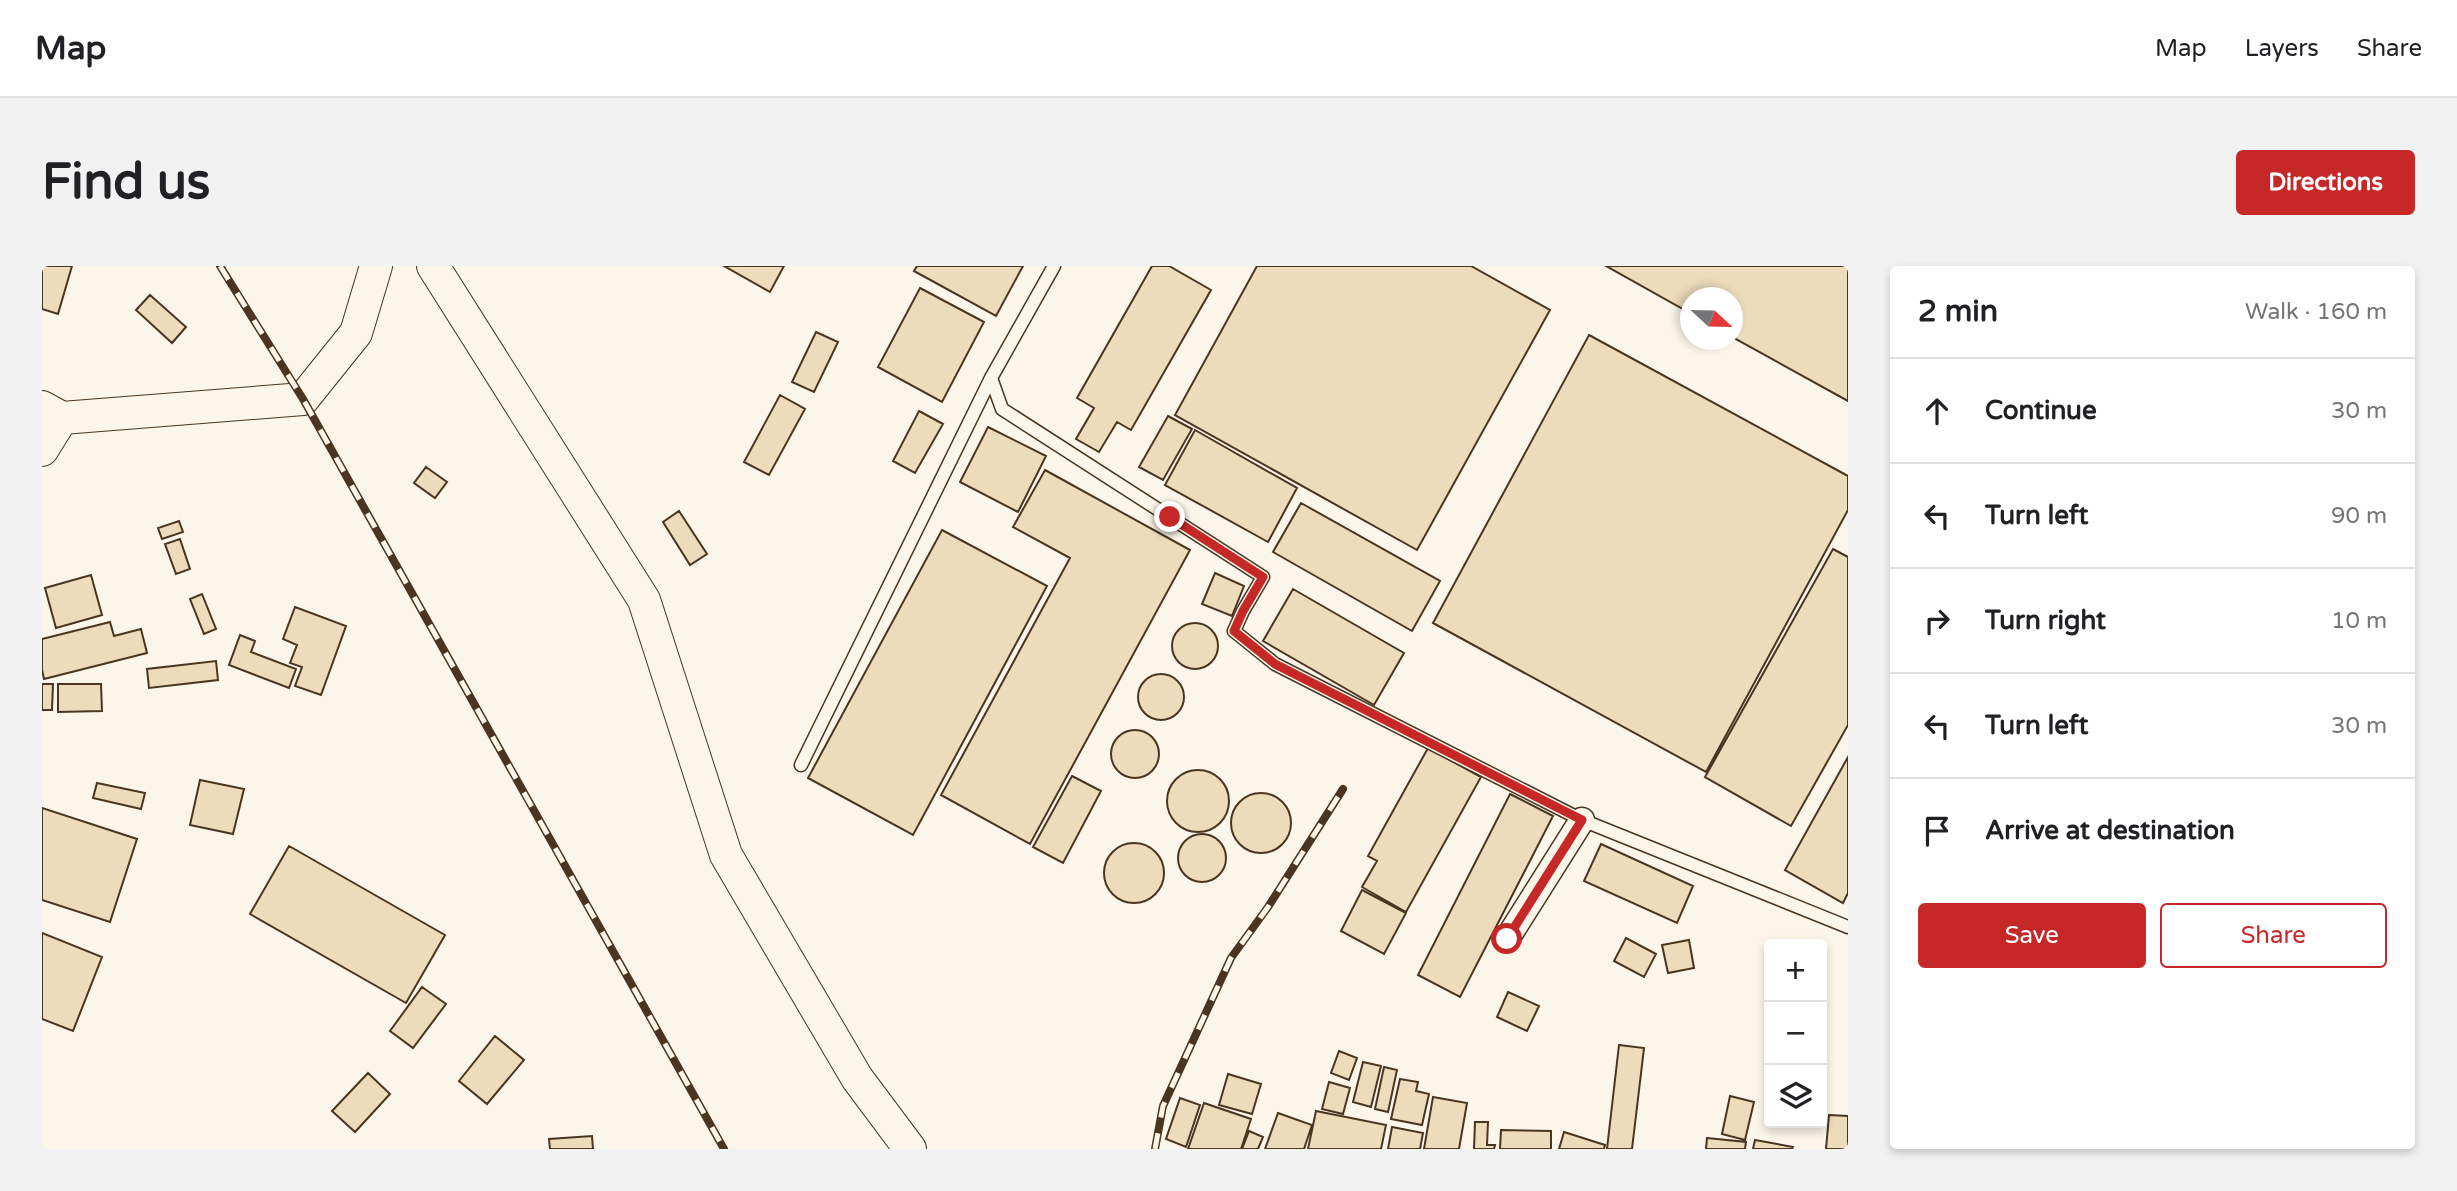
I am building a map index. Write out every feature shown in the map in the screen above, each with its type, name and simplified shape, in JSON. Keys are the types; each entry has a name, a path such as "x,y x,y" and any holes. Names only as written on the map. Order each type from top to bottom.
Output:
{"street":[{"path":"42,450 52,412 303,399 356,333 376,266"},
{"path":"433,266 644,600 726,855 857,1078 910,1149"},
{"path":"1507,939 1582,820"}],"lane":[{"path":"802,765 991,378 1054,266"},
{"path":"991,378 1002,409 1263,577 1234,631 1275,664 1582,820 1848,927"}],"building":[{"path":"44,266 72,266 58,314 42,309"},
{"path":"724,266 784,266 770,292"},
{"path":"917,266 1023,266 996,316 914,271"},
{"path":"1152,266 1169,266 1211,290 1131,430 1117,422 1099,452 1076,439 1094,408 1077,398"},
{"path":"1257,266 1471,266 1550,310 1417,550 1175,415"},
{"path":"1606,266 1848,266 1848,401 1743,343 1743,287 1680,287 1680,307"},
{"path":"920,288 984,322 942,402 878,367"},
{"path":"150,295 186,327 172,343 136,310"},
{"path":"816,332 838,342 814,392 792,382"},
{"path":"1589,335 1848,476 1848,510 1706,772 1433,623"},
{"path":"780,395 805,409 769,475 744,462"},
{"path":"919,411 943,424 915,473 893,461"},
{"path":"1168,416 1192,429 1163,480 1139,467"},
{"path":"988,427 1046,456 1018,512 960,482"},
{"path":"1195,430 1297,488 1268,542 1165,485"},
{"path":"426,467 447,482 435,498 414,483"},
{"path":"1045,470 1190,550 1030,844 941,795 1070,558 1013,527"},
{"path":"1301,503 1440,581 1412,631 1273,552"},
{"path":"679,511 707,554 690,565 663,522"},
{"path":"179,521 183,532 162,539 158,528"},
{"path":"942,530 1047,586 913,835 808,778"},
{"path":"180,539 190,569 176,574 165,544"},
{"path":"1833,549 1848,557 1848,725 1791,826 1705,777"},
{"path":"1215,573 1244,586 1232,616 1202,604"},
{"path":"91,575 102,615 56,628 45,588"},
{"path":"1293,589 1404,653 1374,705 1263,641"},
{"path":"202,594 216,629 204,634 190,599"},
{"path":"295,607 346,626 321,695 295,686 302,667 290,663 297,645 283,639"},
{"path":"110,622 114,636 141,629 147,653 44,679 42,639"},
{"path":"1195,623 1211,630 1218,646 1211,662 1195,669 1179,662 1172,646 1179,630"},
{"path":"240,635 255,641 251,652 296,669 289,688 229,665"},
{"path":"216,661 218,680 149,688 147,669"},
{"path":"1161,674 1177,681 1184,697 1177,713 1161,720 1145,713 1138,697 1145,681"},
{"path":"42,684 53,684 52,710 42,710"},
{"path":"58,684 101,684 102,711 58,712"},
{"path":"1135,730 1152,737 1159,754 1152,771 1135,778 1118,771 1111,754 1118,737"},
{"path":"1428,748 1481,777 1406,912 1362,887 1377,861 1368,856"},
{"path":"1848,757 1848,893 1843,903 1785,870"},
{"path":"1198,770 1220,779 1229,801 1220,823 1198,832 1176,823 1167,801 1176,779"},
{"path":"1072,776 1101,791 1063,863 1033,847"},
{"path":"200,780 244,789 233,834 190,825"},
{"path":"97,783 145,793 141,809 93,798"},
{"path":"1261,793 1282,802 1291,823 1282,844 1261,853 1240,844 1231,823 1240,802"},
{"path":"1510,794 1553,816 1460,997 1418,975"},
{"path":"42,808 137,839 110,922 42,900"},
{"path":"1202,834 1219,841 1226,858 1219,875 1202,882 1185,875 1178,858 1185,841"},
{"path":"1134,843 1151,848 1159,856 1164,873 1159,890 1151,898 1134,903 1117,898 1109,890 1104,873 1109,856 1117,848"},
{"path":"1601,844 1693,886 1677,923 1584,881"},
{"path":"289,846 445,935 406,1003 250,914"},
{"path":"1362,890 1406,913 1384,954 1341,931"},
{"path":"42,933 102,957 73,1031 42,1019"},
{"path":"1626,938 1656,954 1644,977 1614,961"},
{"path":"1689,940 1694,968 1668,973 1662,945"},
{"path":"422,987 446,1004 413,1048 390,1031"},
{"path":"1508,992 1539,1006 1527,1031 1497,1017"},
{"path":"495,1036 524,1060 487,1104 459,1081"},
{"path":"1619,1045 1644,1048 1632,1149 1607,1149"},
{"path":"1339,1051 1357,1058 1349,1080 1331,1073"},
{"path":"1363,1062 1381,1066 1371,1107 1353,1102"},
{"path":"1384,1067 1397,1070 1388,1112 1375,1109"},
{"path":"368,1073 390,1094 355,1132 332,1111"},
{"path":"1228,1074 1261,1084 1252,1114 1219,1105"},
{"path":"1400,1079 1418,1082 1416,1091 1429,1094 1422,1125 1391,1119"},
{"path":"1329,1082 1350,1088 1343,1114 1322,1109"},
{"path":"1730,1096 1754,1102 1745,1140 1722,1134"},
{"path":"1433,1097 1467,1103 1459,1149 1424,1149"},
{"path":"1180,1098 1200,1105 1186,1147 1166,1139"},
{"path":"1204,1103 1251,1119 1241,1149 1188,1149"},
{"path":"1316,1111 1386,1125 1381,1149 1308,1149"},
{"path":"1278,1113 1312,1125 1304,1149 1265,1149"},
{"path":"1829,1115 1848,1116 1848,1149 1826,1149"},
{"path":"1475,1122 1488,1122 1487,1145 1495,1145 1494,1149 1474,1149"},
{"path":"1392,1127 1423,1133 1420,1149 1388,1149"},
{"path":"1501,1130 1551,1131 1551,1149 1500,1149"},
{"path":"1249,1131 1263,1137 1258,1149 1242,1149"},
{"path":"1564,1132 1605,1145 1604,1149 1559,1149"},
{"path":"592,1136 593,1149 550,1149 549,1139"},
{"path":"1707,1138 1746,1142 1745,1149 1706,1149"},
{"path":"1755,1140 1793,1147 1753,1149"}],"railway":[{"path":"220,266 303,399 724,1149"},
{"path":"1155,1149 1163,1106 1231,958 1268,907 1343,789"}],"route":[{"path":"1170,517 1263,577 1234,631 1275,664 1582,820 1507,939"}]}
